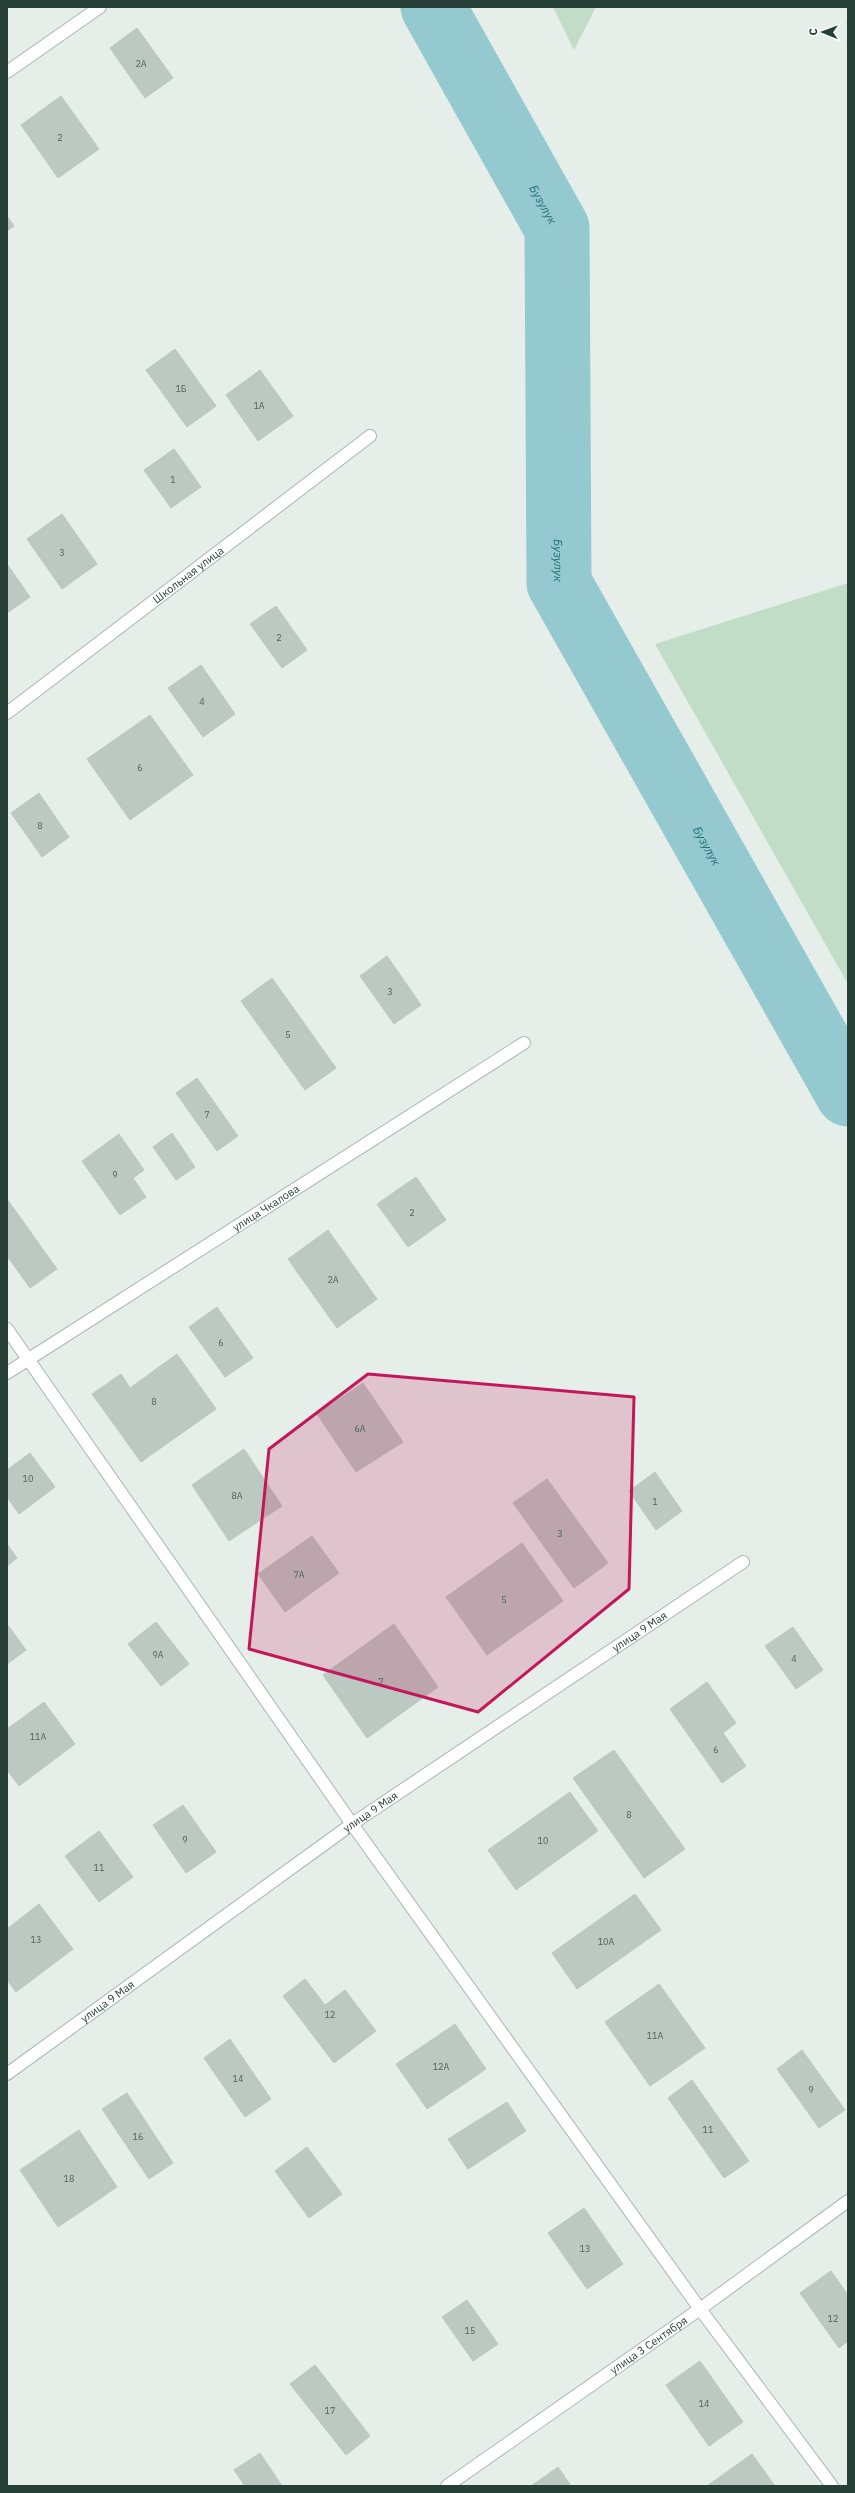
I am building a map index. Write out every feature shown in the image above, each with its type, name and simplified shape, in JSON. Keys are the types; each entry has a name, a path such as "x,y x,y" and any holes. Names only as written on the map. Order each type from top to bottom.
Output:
{"street":[{"path":"7,72 100,7"},
{"name":"Школьная улица","path":"7,713 370,436"},
{"name":"улица Чкалова","path":"7,1373 27,1358 524,1043"},
{"path":"7,1329 352,1824 700,2309 832,2486"},
{"name":"улица 9 Мая","path":"7,2074 352,1824 743,1562"},
{"name":"улица 3 Сентября","path":"446,2486 700,2309 848,2201"}],"highlighted area":[{"path":"368,1374 634,1397 629,1589 478,1712 249,1649 269,1449"}],"green space":[{"path":"553,7 596,7 574,50"},
{"path":"848,583 848,984 655,644"}],"building":[{"path":"137,28 173,78 145,98 110,48"},
{"path":"61,96 99,149 58,178 21,125"},
{"path":"7,216 14,226 7,231"},
{"path":"175,349 216,406 187,427 146,370"},
{"path":"260,370 293,416 258,441 226,395"},
{"path":"174,449 201,487 171,508 144,470"},
{"path":"62,514 97,564 62,589 27,539"},
{"path":"7,564 30,597 7,613"},
{"path":"276,606 307,650 282,668 250,624"},
{"path":"201,665 235,714 203,737 168,688"},
{"path":"150,715 193,775 130,820 87,759"},
{"path":"39,793 69,837 42,857 11,813"},
{"path":"387,956 421,1005 394,1024 360,976"},
{"path":"272,978 336,1068 305,1090 241,1001"},
{"path":"197,1078 238,1136 217,1151 176,1093"},
{"path":"172,1133 195,1167 176,1180 153,1147"},
{"path":"119,1134 144,1170 133,1178 146,1197 120,1215 82,1161"},
{"path":"416,1177 446,1220 408,1247 377,1204"},
{"path":"7,1199 57,1269 30,1288 7,1256"},
{"path":"328,1230 377,1299 337,1328 288,1259"},
{"path":"217,1307 253,1358 225,1377 189,1327"},
{"path":"177,1354 216,1409 141,1462 92,1394 121,1374 130,1388"},
{"path":"363,1383 403,1442 356,1472 317,1414"},
{"path":"244,1449 282,1506 229,1541 192,1485"},
{"path":"30,1453 55,1487 19,1514 7,1497 7,1470"},
{"path":"655,1472 682,1511 656,1530 629,1491"},
{"path":"547,1479 608,1563 574,1588 513,1503"},
{"path":"312,1536 339,1573 285,1612 258,1574"},
{"path":"522,1543 563,1601 487,1655 446,1597"},
{"path":"7,1544 17,1558 7,1566"},
{"path":"156,1622 189,1664 161,1686 128,1644"},
{"path":"7,1624 26,1650 7,1664"},
{"path":"394,1624 438,1687 367,1738 323,1675"},
{"path":"793,1627 823,1670 796,1689 765,1646"},
{"path":"707,1682 736,1723 723,1733 746,1766 722,1783 670,1709"},
{"path":"44,1702 75,1744 19,1786 7,1770 7,1729"},
{"path":"614,1750 685,1849 644,1878 573,1778"},
{"path":"570,1792 598,1831 516,1890 488,1850"},
{"path":"183,1805 216,1852 186,1873 153,1825"},
{"path":"99,1831 133,1877 99,1902 65,1856"},
{"path":"635,1894 661,1930 577,1989 552,1953"},
{"path":"39,1904 73,1949 16,1992 7,1980 7,1929"},
{"path":"305,1979 325,2005 345,1990 376,2031 334,2063 283,1996"},
{"path":"659,1984 705,2048 650,2086 605,2022"},
{"path":"455,2024 486,2069 427,2109 396,2064"},
{"path":"230,2039 271,2099 245,2117 204,2058"},
{"path":"802,2050 845,2110 819,2128 777,2069"},
{"path":"692,2080 749,2161 724,2178 668,2098"},
{"path":"127,2093 173,2163 149,2179 102,2109"},
{"path":"507,2102 526,2131 468,2169 448,2139"},
{"path":"79,2130 117,2187 58,2227 20,2170"},
{"path":"307,2147 342,2194 309,2218 275,2171"},
{"path":"584,2208 623,2264 587,2289 548,2233"},
{"path":"831,2271 848,2295 848,2341 839,2348 800,2293"},
{"path":"467,2300 498,2344 473,2361 442,2317"},
{"path":"700,2361 743,2422 709,2446 666,2385"},
{"path":"315,2365 370,2436 346,2455 290,2384"},
{"path":"260,2453 282,2486 245,2486 234,2470"},
{"path":"752,2454 775,2486 707,2486"},
{"path":"558,2467 571,2486 531,2486"}],"waterway":[{"name":"Бузулук","path":"433,7 557,228 559,583 848,1094"}]}
